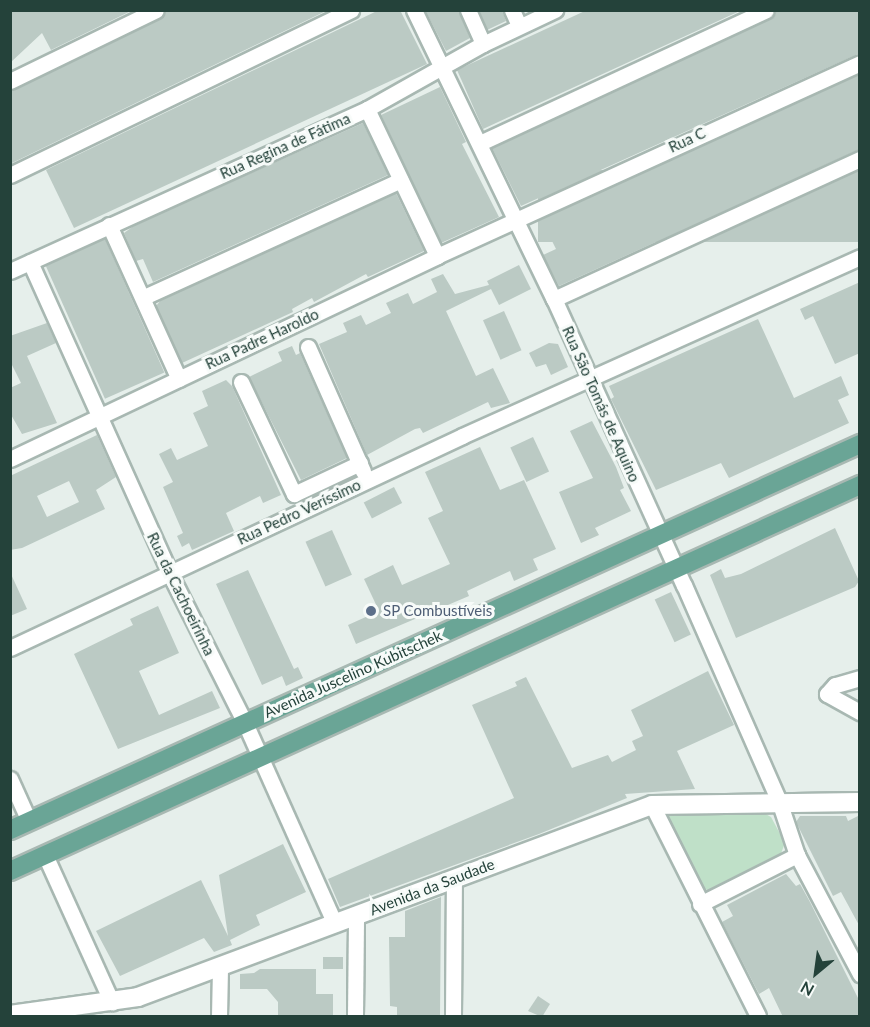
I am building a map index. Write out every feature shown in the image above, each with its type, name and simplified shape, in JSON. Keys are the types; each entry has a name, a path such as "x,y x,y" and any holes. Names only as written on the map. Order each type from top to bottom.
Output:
{"main road":[{"name":"Avenida Juscelino Kubitschek","path":"10,830 860,444"},
{"path":"10,872 860,485"}],"street":[{"path":"10,81 156,10"},
{"path":"10,175 351,10"},
{"name":"Rua São Tomás de Aquino","path":"414,10 554,299 588,380 677,569 779,801 797,855 860,974"},
{"path":"468,10 483,44"},
{"path":"512,10 519,26"},
{"name":"Rua Regina de Fátima","path":"10,271 367,109 444,69 483,44 555,10"},
{"path":"480,143 765,10"},
{"name":"Rua C","path":"515,221 860,63"},
{"path":"367,109 437,256"},
{"path":"554,299 860,159"},
{"path":"144,297 401,180"},
{"name":"Rua Padre Haroldo","path":"10,459 515,221"},
{"path":"109,225 144,297 179,379"},
{"name":"Rua Pedro Veríssimo","path":"10,648 367,480 860,257"},
{"name":"Rua da Cachoeirinha","path":"30,262 169,572 245,723 335,924"},
{"path":"308,347 367,480"},
{"path":"241,382 294,494 360,463"},
{"path":"860,678 835,685 827,694 860,712"},
{"path":"10,779 29,821"},
{"name":"Avenida da Saudade","path":"10,1015 80,1012 138,998 652,805 779,801 860,802"},
{"path":"652,805 758,1017"},
{"path":"45,855 112,1003"},
{"path":"700,904 797,855"},
{"path":"453,1017 454,878"},
{"path":"355,1017 356,916"},
{"path":"219,1017 220,967"}],"green space":[{"path":"670,810 760,811 771,817 785,843 780,856 710,891 702,888 666,817"}],"building":[{"path":"10,10 133,10 51,50 42,33 10,63"},
{"path":"166,10 328,10 10,164 10,91 160,19"},
{"path":"379,10 400,10 427,64 74,228 46,170"},
{"path":"425,10 458,10 470,38 446,51"},
{"path":"479,10 502,10 506,21 487,30"},
{"path":"587,10 742,10 483,129 457,70"},
{"path":"776,10 860,10 860,53 521,206 492,148 770,19"},
{"path":"860,74 860,149 559,286 543,255 556,249 541,219"},
{"path":"440,87 466,142 462,144 499,217 441,243 381,115"},
{"path":"363,123 388,175 153,282 143,259 136,261 124,233 135,225"},
{"path":"538,170 860,170 860,242 538,242"},
{"path":"396,193 424,251 368,277 366,274 314,302 312,298 292,309 293,312 182,363 156,306 161,300"},
{"path":"105,239 164,372 105,399 46,265"},
{"path":"519,265 531,289 499,305 491,289 446,311 476,376 493,368 510,403 491,408 488,402 423,433 420,428 415,429 367,455 319,344 347,332 343,323 361,315 366,325 391,313 386,303 408,293 413,304 437,292 431,279 443,274 455,294 489,285 487,281"},
{"path":"860,282 860,353 835,364 813,316 805,320 800,309"},
{"path":"504,311 521,350 500,360 483,320"},
{"path":"758,319 794,398 841,376 849,395 838,400 849,423 729,478 721,463 656,490 611,399 614,397 609,386"},
{"path":"47,323 56,343 27,356 57,423 22,434 10,413 10,388 21,383 10,361 10,336"},
{"path":"549,343 558,344 568,367 551,375 546,364 536,367 529,353"},
{"path":"292,346 296,355 300,353 347,458 301,480 249,377 282,361 278,352"},
{"path":"226,380 232,386 281,495 263,503 260,496 226,513 234,531 192,550 189,543 182,547 177,536 183,533 163,487 173,482 159,454 171,448 177,460 208,446 193,413 208,406 202,391"},
{"path":"592,421 616,467 624,488 620,490 631,511 595,528 599,535 581,543 559,492 593,478 570,431"},
{"path":"97,435 116,477 96,490 105,509 22,548 10,550 10,476","holes":["69,481 79,502 47,517 37,496"]},
{"path":"533,437 549,471 526,482 510,448"},
{"path":"480,447 500,490 524,480 556,549 533,559 538,570 514,581 510,571 467,591 469,596 356,644 348,625 379,611 364,579 393,565 402,585 450,564 428,518 443,511 425,472"},
{"path":"394,487 402,503 372,518 364,502"},
{"path":"835,528 859,581 855,587 736,638 710,575 721,569 725,578 741,574"},
{"path":"332,530 352,575 325,587 306,542"},
{"path":"248,570 294,669 298,667 303,678 286,686 282,676 262,685 216,584"},
{"path":"10,572 27,609 10,616"},
{"path":"671,592 691,635 675,642 655,600"},
{"path":"158,606 179,653 139,671 159,715 212,691 220,708 118,749 74,654 133,625 130,619"},
{"path":"708,671 734,725 677,751 695,789 625,794 627,798 539,834 340,907 328,879 514,798 472,705 517,686 515,682 526,677 572,768 608,755 612,762 636,750 632,741 643,736 631,710"},
{"path":"860,815 860,927 841,892 833,896 796,822 800,816 846,816 848,821"},
{"path":"283,844 306,892 256,915 260,925 230,940 232,945 214,952 204,938 120,976 96,931 201,880 228,936 219,875"},
{"path":"786,874 796,886 800,884 810,902 860,1002 860,1017 783,1017 769,988 759,994 722,922 733,916 727,905"},
{"path":"441,897 440,1017 397,1017 397,1007 390,1006 389,937 405,937 405,911"},
{"path":"323,957 343,957 343,969 323,969"},
{"path":"260,969 316,969 316,994 333,994 333,1017 278,1017 278,1002 267,989 240,989 240,974 254,973"},
{"path":"538,996 550,1004 542,1017 528,1011"}],"place":[{"name":"SP Combustíveis","path":"371,611"}]}
